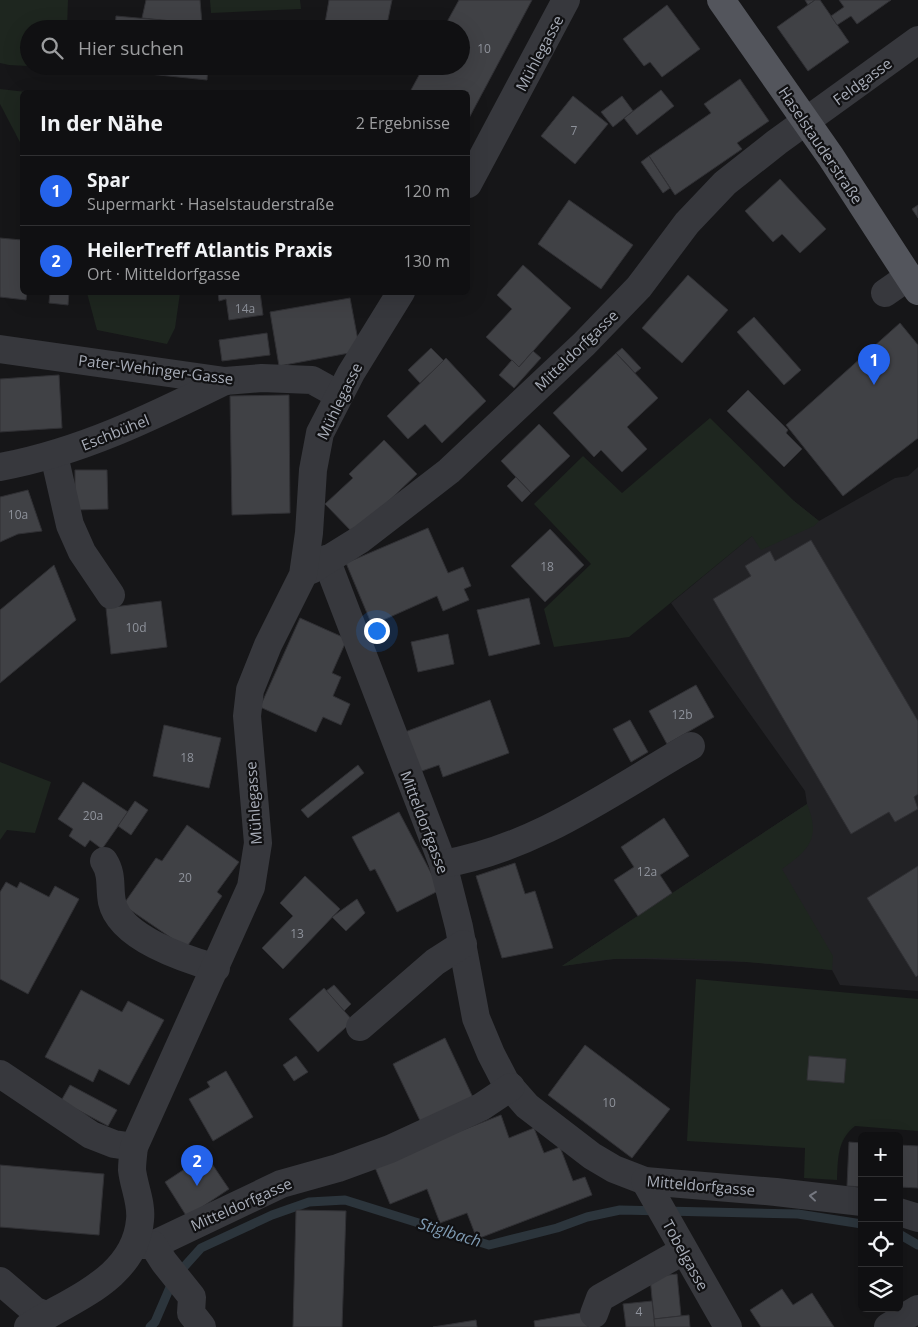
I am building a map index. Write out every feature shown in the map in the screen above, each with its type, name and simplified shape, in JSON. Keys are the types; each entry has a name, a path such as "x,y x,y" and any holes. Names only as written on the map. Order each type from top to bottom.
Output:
{"main road":[{"name":"Haselstauderstraße","path":"721,0 806,121 913,284"}],"street":[{"name":"Mühlegasse","path":"470,180 566,0"},
{"name":"Feldgasse","path":"806,121 918,40"},
{"name":"Mitteldorfgasse","path":"303,575 361,539 449,471 584,344 639,286 687,223 725,183 806,121"},
{"path":"885,293 913,284"},
{"name":"Mühlegasse","path":"37,1321 102,1284 122,1264 151,1251 140,1219 132,1170 134,1147 216,968 250,887 258,843 247,716 250,690 268,644 303,575 309,533 313,470 320,433 339,394 399,295"},
{"name":"Pater-Wehinger-Gasse","path":"0,349 225,381 262,378 312,380 339,394"},
{"name":"Eschbühel","path":"0,467 54,455 141,422 225,381"},
{"path":"54,455 70,525 82,552 111,594"},
{"name":"Mitteldorfgasse","path":"326,559 443,864 463,944 476,1018 491,1054 510,1087 527,1106 592,1156 649,1189 776,1192 858,1202"},
{"path":"443,864 469,859 552,828 691,746"},
{"path":"104,861 110,871 112,902 119,919 154,944 182,958 216,968"},
{"path":"360,1027 435,962 463,944"},
{"path":"0,1074 91,1135 114,1144 134,1147"},
{"name":"Mitteldorfgasse","path":"151,1251 281,1184 338,1168 390,1149 481,1107 510,1087"},
{"name":"Tobelgasse","path":"649,1189 728,1327"},
{"path":"903,1213 918,1218"},
{"path":"151,1251 192,1297 191,1313 202,1327"},
{"path":"594,1314 600,1298 683,1251"},
{"path":"0,1282 35,1311 37,1321"},
{"path":"888,1327 918,1309"}],"shaded area":[{"path":"0,0 68,0 67,20 20,20 20,66 0,63"},
{"path":"210,0 300,0 301,9 211,13"},
{"path":"0,89 20,91 20,142 0,104"},
{"path":"88,295 180,295 175,328 167,344 97,330"},
{"path":"710,418 794,501 819,521 814,526 761,550 752,536 629,637 554,647 544,609 591,564 534,504 583,456 622,493"},
{"path":"918,467 918,991 840,985 832,970 750,962 614,959 562,966 807,804 805,791 671,603 794,501 819,521 895,478 908,476"},
{"path":"0,762 51,782 35,833 7,830 0,840"},
{"path":"807,804 813,826 810,842 799,856 782,869 833,956 832,970 724,960 669,958 615,959 562,966"},
{"path":"696,979 918,999 918,1131 855,1126 845,1137 840,1150 837,1180 804,1178 805,1148 687,1141"}],"building":[{"path":"146,0 200,0 202,20 142,18"},
{"path":"329,0 392,0 388,20 326,20"},
{"path":"459,0 532,0 470,116 470,90 411,90 419,75 470,75 470,20 448,20"},
{"path":"805,0 815,0 808,5"},
{"path":"815,0 820,0 849,42 808,71 777,27"},
{"path":"839,0 891,0 857,24 851,16 837,25 831,16 844,7"},
{"path":"667,5 700,49 662,77 650,62 644,66 623,39"},
{"path":"116,16 159,20 116,20"},
{"path":"159,75 207,75 207,80"},
{"path":"740,79 769,121 737,143 742,149 675,195 649,156 711,113 704,104"},
{"path":"661,90 674,106 637,135 624,118"},
{"path":"573,96 608,124 575,164 541,136"},
{"path":"622,96 633,111 613,127 601,112"},
{"path":"649,156 670,188 663,193 641,162"},
{"path":"780,179 826,229 800,253 782,234 773,242 745,211"},
{"path":"569,200 633,245 601,289 538,244"},
{"path":"918,205 918,218 912,209"},
{"path":"0,238 20,240 20,295 27,295 26,300 0,297"},
{"path":"523,265 571,308 519,367 486,337 512,309 497,295"},
{"path":"688,275 728,310 682,363 642,328"},
{"path":"50,295 69,295 68,305 49,303"},
{"path":"218,295 260,295 263,315 229,320 226,299 219,301"},
{"path":"350,298 360,351 279,366 270,312"},
{"path":"754,317 801,370 784,385 737,332"},
{"path":"900,323 918,345 918,438 843,496 786,425"},
{"path":"267,333 270,355 222,361 219,340"},
{"path":"431,348 444,361 420,383 408,370"},
{"path":"622,348 641,368 635,373 616,353"},
{"path":"533,351 541,358 514,388 499,375 512,360 519,367"},
{"path":"616,353 658,398 627,427 647,449 622,472 601,450 594,457 553,413"},
{"path":"446,358 486,401 442,443 425,424 408,439 387,416"},
{"path":"59,375 62,428 0,432 0,379"},
{"path":"748,390 788,430 786,433 802,449 784,467 727,411"},
{"path":"289,395 290,513 232,515 230,396"},
{"path":"539,424 570,456 531,493 501,461"},
{"path":"384,440 417,474 354,534 325,504 353,478 349,474"},
{"path":"75,470 107,470 108,509 75,510"},
{"path":"516,477 531,493 522,502 507,486"},
{"path":"28,490 42,531 18,534 0,542 0,497"},
{"path":"428,528 448,573 463,567 471,586 464,589 469,600 443,611 437,596 372,625 346,563"},
{"path":"550,529 584,565 545,602 511,566"},
{"path":"811,540 918,721 918,794 914,797 918,809 895,822 889,812 851,834 713,599 751,576 745,566 770,551 775,561"},
{"path":"54,565 76,620 0,683 0,610"},
{"path":"529,598 540,644 489,656 477,610"},
{"path":"161,601 167,647 111,654 106,608"},
{"path":"300,618 347,639 332,673 341,677 333,696 350,704 341,725 323,717 316,732 260,707"},
{"path":"448,634 454,664 418,672 411,642"},
{"path":"696,685 714,717 667,744 649,711"},
{"path":"490,700 509,753 443,777 439,765 419,772 405,732"},
{"path":"630,720 648,752 631,762 613,729"},
{"path":"164,725 221,738 209,788 153,776"},
{"path":"358,765 364,773 308,818 301,810"},
{"path":"83,782 128,812 102,849 90,840 85,847 69,836 73,829 58,819"},
{"path":"135,801 148,810 131,835 118,826"},
{"path":"399,812 440,890 397,912 375,869 370,871 352,837"},
{"path":"664,818 689,856 660,875 672,893 638,916 614,880 634,867 621,847"},
{"path":"187,825 239,862 217,892 222,896 186,948 123,905 156,858 162,861"},
{"path":"515,863 525,894 535,891 553,948 502,958 476,876"},
{"path":"918,866 918,975 916,977 867,898"},
{"path":"305,876 340,909 283,969 262,948 293,916 280,903"},
{"path":"6,882 17,888 20,882 49,897 55,886 79,899 28,994 0,979 0,892"},
{"path":"357,899 365,913 346,931 332,917"},
{"path":"334,985 351,1004 344,1011 326,991"},
{"path":"324,988 353,1021 318,1052 289,1019"},
{"path":"81,990 122,1012 128,1001 164,1020 129,1085 99,1069 93,1082 45,1057"},
{"path":"445,1038 476,1104 424,1129 393,1064"},
{"path":"585,1045 670,1109 632,1158 548,1095"},
{"path":"296,1056 308,1072 294,1081 283,1065"},
{"path":"809,1056 846,1059 844,1083 807,1080"},
{"path":"226,1071 253,1117 213,1141 189,1099 210,1087 207,1082"},
{"path":"70,1085 117,1110 108,1126 61,1101"},
{"path":"501,1115 509,1138 534,1128 544,1153 560,1147 573,1181 585,1177 592,1195 477,1239 467,1213 440,1223 427,1189 390,1204 374,1165"},
{"path":"849,1142 858,1143 858,1187 847,1186"},
{"path":"903,1145 918,1146 918,1188 903,1187"},
{"path":"206,1155 229,1189 187,1217 165,1182"},
{"path":"0,1165 104,1174 99,1235 0,1227"},
{"path":"296,1210 346,1211 342,1327 293,1327"},
{"path":"677,1274 681,1316 654,1319 650,1277"},
{"path":"782,1289 793,1305 812,1293 834,1327 761,1327 750,1310"},
{"path":"652,1301 655,1327 626,1327 623,1304"},
{"path":"586,1312 588,1327 535,1327 534,1321"},
{"path":"689,1315 690,1327 655,1327 654,1319"},
{"path":"476,1320 477,1327 433,1327"}],"waterway":[{"name":"Stiglbach","path":"150,1327 155,1322 174,1278 201,1248 272,1215 309,1202 345,1200 489,1245 557,1228 587,1217 620,1210 798,1214 858,1223"},
{"name":"Stiglbach","path":"903,1236 918,1245"}],"place":[{"name":"Spar","path":"874,385"},
{"name":"HeilerTreff Atlantis Praxis","path":"197,1186"}]}
